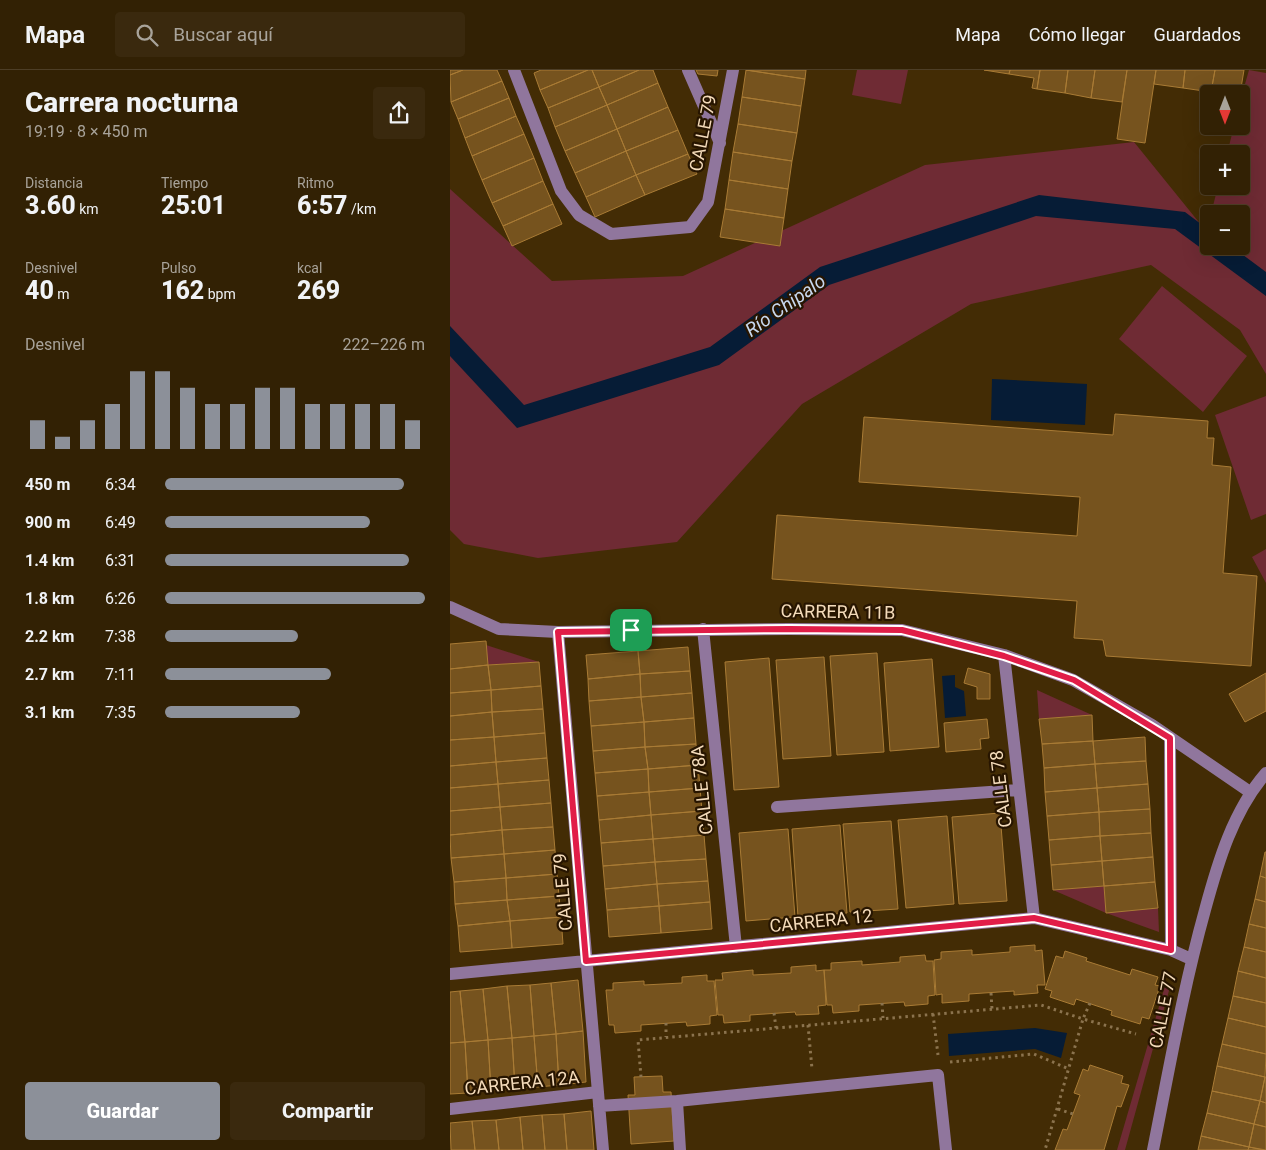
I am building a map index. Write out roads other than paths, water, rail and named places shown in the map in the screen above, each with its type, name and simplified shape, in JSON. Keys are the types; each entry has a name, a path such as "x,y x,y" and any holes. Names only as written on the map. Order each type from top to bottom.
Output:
{"street":[{"name":"CALLE 79","path":"514,70 561,191 580,215 611,234 690,227 708,202 733,70"},
{"path":"688,70 720,143"},
{"name":"CARRERA 11B","path":"450,607 499,629 558,632 703,629 902,630 1004,656 1074,680 1170,738 1250,792"},
{"name":"CALLE 78A","path":"703,629 736,947"},
{"name":"CALLE 79","path":"558,632 603,1150"},
{"name":"CALLE 78","path":"1004,656 1034,918"},
{"path":"1170,738 1171,950"},
{"name":"CALLE 77","path":"1153,1150 1191,959 1220,854 1250,792 1266,774"},
{"path":"777,807 1018,790"},
{"name":"CARRERA 12","path":"450,971 586,961 1034,918 1171,950 1191,959"},
{"path":"599,1106 677,1101 938,1075 946,1150"},
{"name":"CARRERA 12A","path":"450,1109 598,1092"},
{"path":"677,1101 680,1150"}],"water":[{"name":"Río Chipalo","path":"1039,195 1185,212 1200,223 1200,247 1175,229 1036,216 829,285 719,365 517,428 450,356 450,326 524,405 710,347 820,267"},
{"path":"1210,255 1243,255 1266,272 1266,296"},
{"path":"992,379 1087,384 1085,425 991,420"},
{"path":"955,675 955,687 964,691 966,716 945,718 942,676"},
{"path":"1035,1028 1067,1033 1061,1058 1035,1049 949,1056 948,1034"}]}
